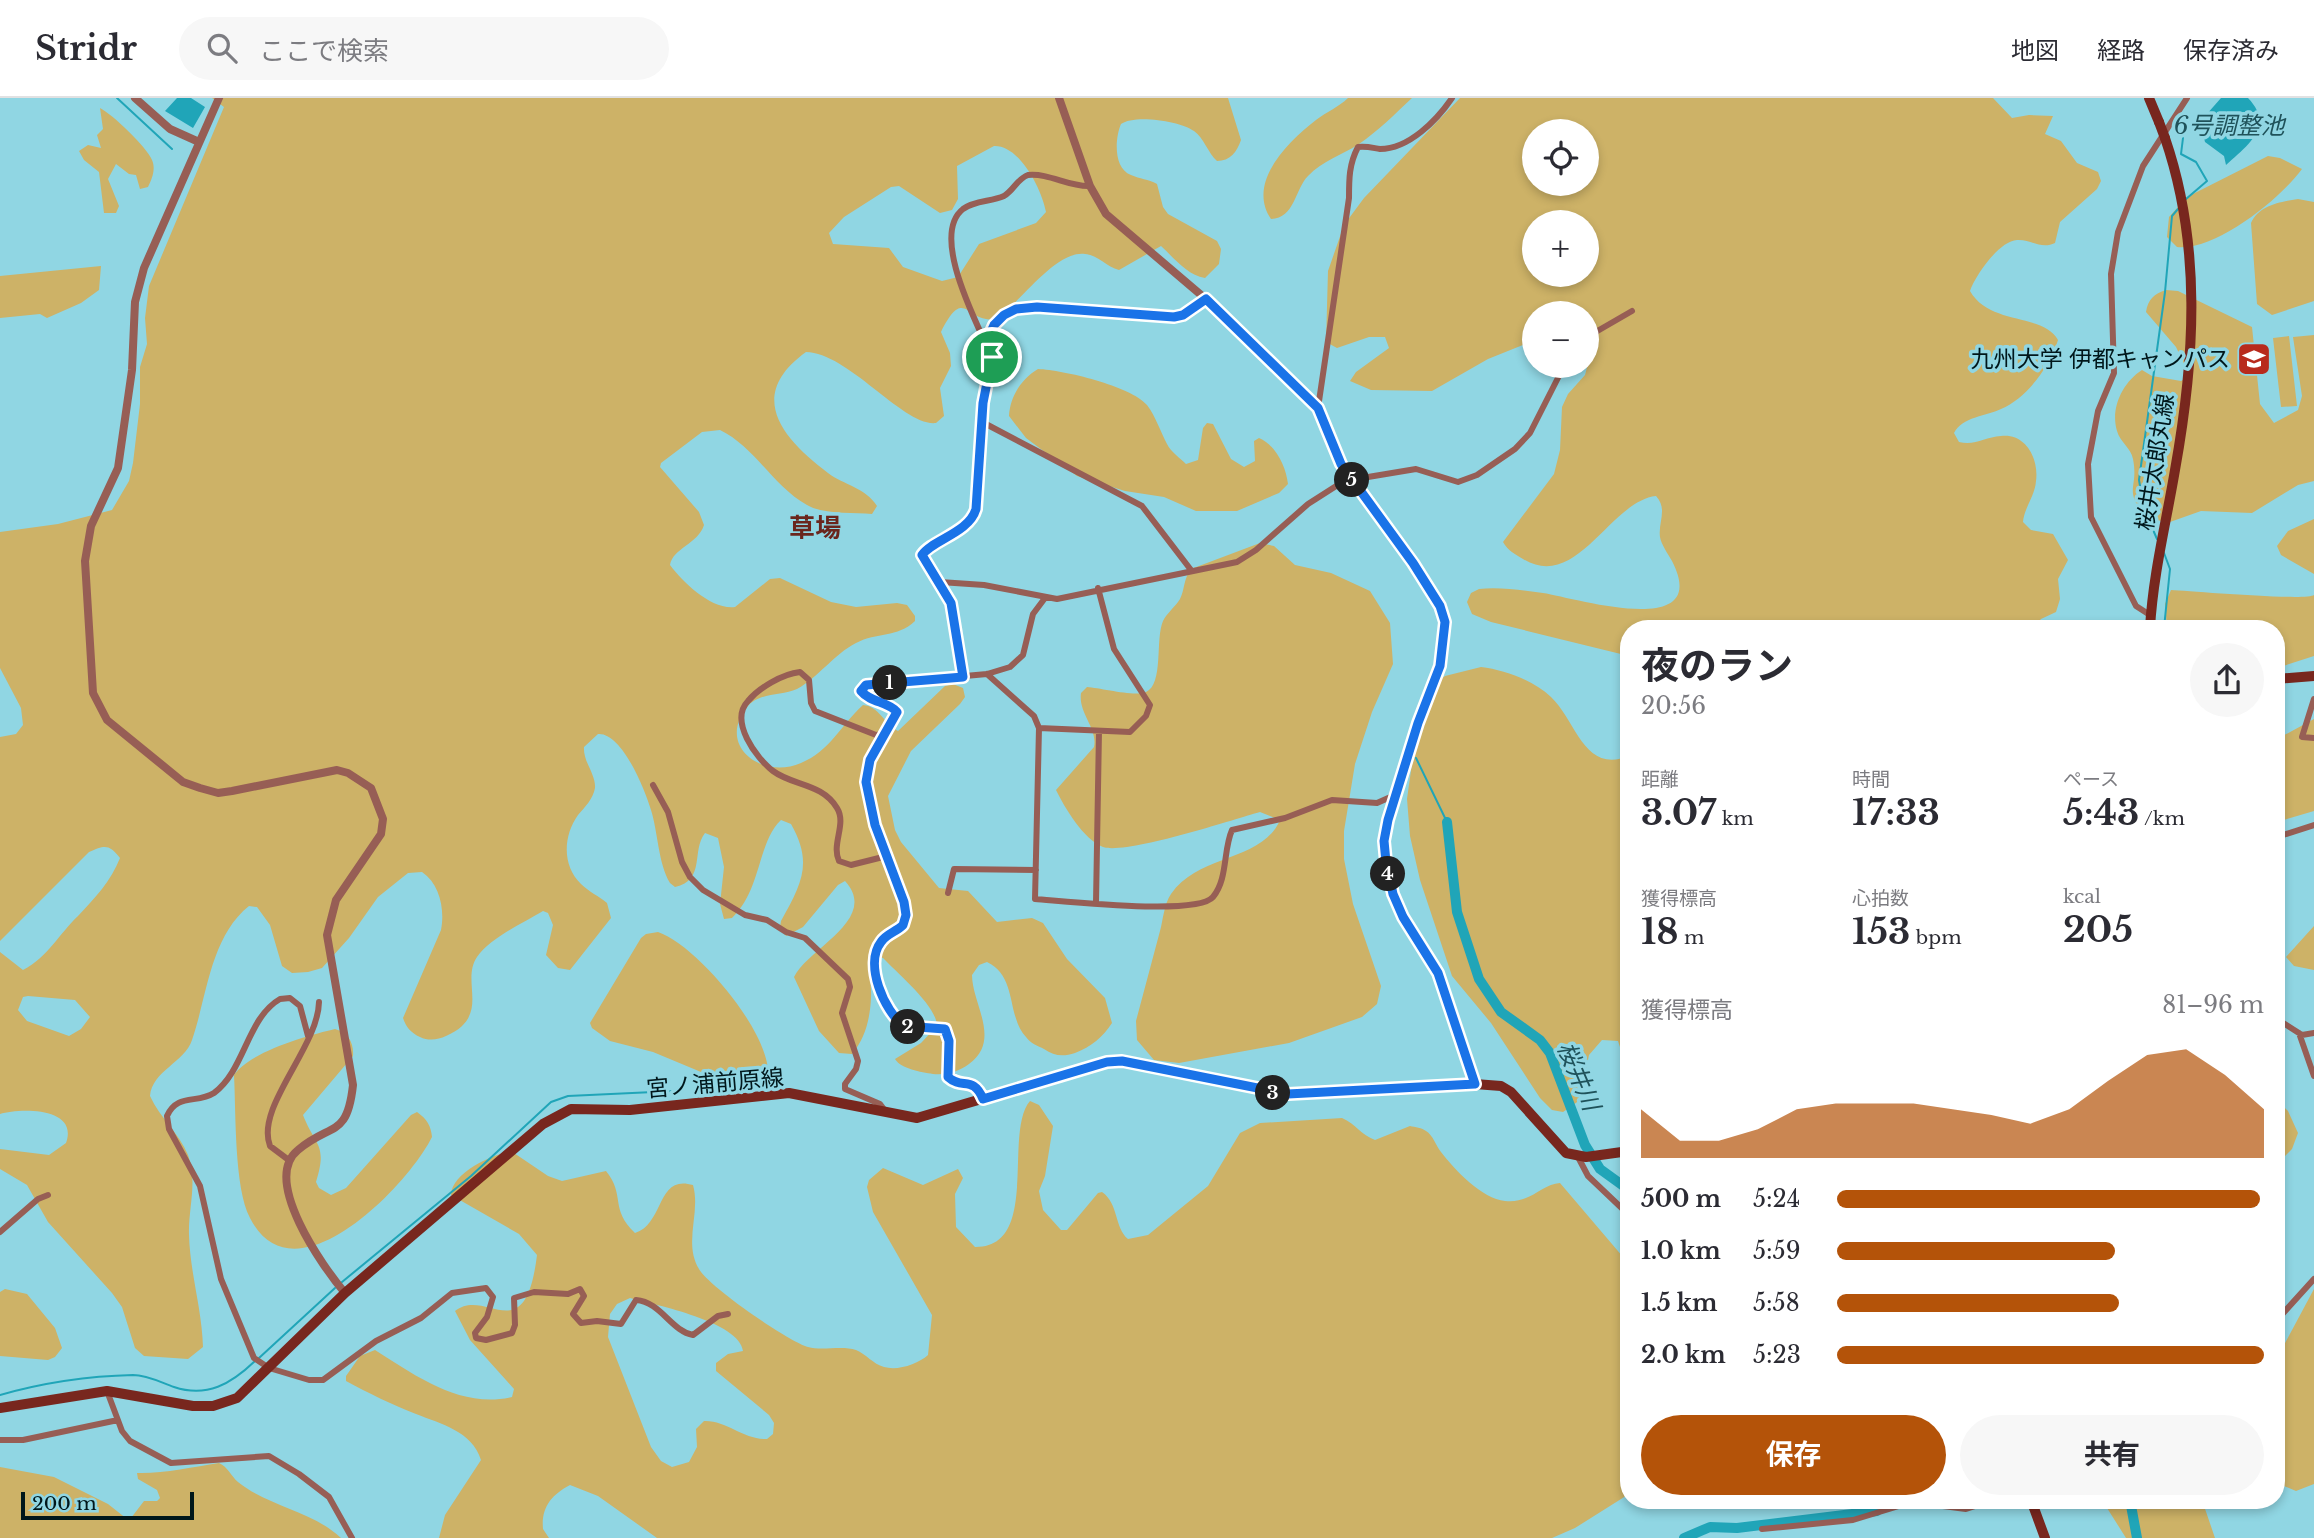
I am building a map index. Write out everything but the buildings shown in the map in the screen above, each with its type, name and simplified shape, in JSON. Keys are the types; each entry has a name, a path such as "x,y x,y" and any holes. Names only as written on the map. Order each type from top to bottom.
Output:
{"main road":[{"name":"桜井太郎丸線","path":"2149,98 2175,166 2184,206 2192,270 2190,347 2181,434 2150,620"},
{"path":"2285,678 2314,676"},
{"name":"宮ノ浦前原線","path":"0,1408 107,1391 193,1406 214,1406 237,1398 345,1293 543,1124 571,1110 630,1110 789,1093 917,1118 1107,1062 1122,1061 1288,1094 1475,1084 1501,1086 1511,1092 1557,1144 1582,1157"},
{"path":"1582,1157 1620,1152"},
{"path":"2034,1509 2045,1538"}],"street":[{"path":"135,98 170,129 199,142"},
{"path":"219,98 145,268 135,302 132,370 118,468 91,526 85,561 93,693 107,720 183,782 225,792 337,770 362,780 371,788 378,801 383,819 381,834 337,900 327,935 353,1085 350,1106 345,1119 334,1129 296,1150 285,1177 287,1193 324,1269 345,1293"},
{"path":"1059,98 1090,186 1101,206 1122,229 1206,299 1318,408 1332,447 1430,589 1445,622 1440,666 1395,795 1384,841 1393,894 1403,917 1438,973 1475,1084"},
{"path":"1318,408 1349,198 1348,174 1355,153 1358,147 1379,149 1405,143 1430,124 1452,98"},
{"path":"2150,615 2136,606 2091,517 2088,464 2098,411 2114,373 2111,274 2118,232 2143,166 2187,98"},
{"path":"992,357 970,310 954,259 954,218 968,206 1004,195 1028,175 1046,175 1078,187 1090,186"},
{"path":"963,677 951,603 940,582 923,561 922,552 948,539 975,514 985,389 992,357 989,336 994,325 1016,309 1077,309 1174,317 1183,315 1206,299"},
{"path":"1599,330 1632,311"},
{"path":"940,582 984,585 1056,598 1237,562 1256,550 1308,504 1352,479 1416,469 1452,481 1469,480 1515,449 1530,433 1558,378"},
{"path":"984,423 1142,506 1191,570"},
{"path":"1039,729 1130,732 1146,716 1150,705 1114,649 1098,589"},
{"path":"983,1099 978,1088 972,1084 953,1082 948,1077 949,1041 945,1029 908,1027 894,1017 886,1005 875,969 876,952 882,940 903,925 906,915 904,902 875,825 866,782 867,768 897,712 887,704 868,698 861,691 863,687 987,674 1010,667 1023,655 1033,614 1045,598"},
{"path":"883,734 876,736 815,711 811,703 810,680 800,672 761,690 748,701 742,711 746,736 766,765 780,775 819,791 838,810 840,822 836,849 839,861 851,865 887,856"},
{"path":"987,674 1034,716 1039,729 1035,899 1096,904 1201,905 1217,891 1230,832 1237,827 1285,818 1332,800 1377,803 1395,795"},
{"path":"2314,699 2302,737 2314,738"},
{"path":"1096,904 1099,731"},
{"path":"653,785 664,804 682,862 690,877 703,890 745,915 767,920 786,932 804,938 848,978 850,987 842,1013 858,1061 856,1069 845,1084 845,1089 880,1104 886,1109 886,1114"},
{"path":"2285,834 2314,825"},
{"path":"948,893 954,869 1036,870"},
{"path":"308,1036 300,1006 290,998 281,999 263,1017 233,1070 216,1091 179,1102 167,1116 169,1129 200,1186 221,1279 254,1357 269,1368 309,1380 323,1380 376,1341 421,1318 448,1295 466,1289 486,1288 493,1297 487,1317 474,1333 476,1338 481,1340 512,1332 515,1325 514,1298 534,1292 568,1294 580,1289 584,1296 573,1314 581,1323 597,1321 621,1324 636,1300 653,1306 685,1333 693,1335 719,1316 728,1314"},
{"path":"290,1161 270,1146 268,1119 274,1103 293,1073 319,1014 319,1002"},
{"path":"2285,1024 2299,1033 2314,1033"},
{"path":"2299,1033 2314,1076"},
{"path":"1582,1157 1588,1176 1620,1206"},
{"path":"0,1232 38,1199 48,1195"},
{"path":"2285,1311 2314,1279"},
{"path":"107,1391 126,1438 171,1463 258,1455 279,1462 329,1497 352,1538"},
{"path":"0,1440 23,1440 118,1420"},
{"path":"1762,1529 1853,1520 1889,1509"}],"shaded area":[{"path":"212,98 1228,98 1241,140 1229,158 1217,161 1194,131 1169,122 1146,119 1127,121 1121,124 1118,137 1118,159 1125,171 1157,184 1163,207 1168,214 1217,241 1221,249 1219,264 1205,278 1187,270 1161,246 1119,270 1090,255 1074,255 1050,269 995,319 985,319 966,309 955,310 941,332 950,353 951,366 940,388 944,416 936,423 908,414 858,376 823,356 806,352 788,368 777,385 774,401 777,416 785,431 797,446 828,473 867,495 877,506 872,514 830,512 807,505 784,488 744,446 720,430 702,432 661,463 660,467 699,512 704,525 697,537 676,554 670,565 690,587 707,600 726,607 735,607 770,579 780,578 831,602 856,607 897,603 907,605 915,616 915,621 908,626 894,633 856,643 797,689 752,702 739,721 737,735 740,746 748,756 759,763 786,767 801,763 820,752 863,705 873,708 898,731 945,686 953,684 963,688 965,697 960,704 911,751 888,796 895,830 901,842 939,888 968,891 997,922 1032,918 1043,923 1067,959 1105,998 1112,1023 1101,1037 1086,1048 1066,1055 1051,1053 1032,1043 1020,1028 1003,977 987,962 979,965 972,975 983,1021 983,1044 979,1054 965,1067 948,1073 933,1074 906,1068 895,1059 921,1043 937,1026 935,1018 915,990 883,958 876,956 870,971 870,1006 863,1035 852,1054 839,1053 819,1031 794,977 848,920 854,908 853,895 845,881 838,885 803,927 786,936 780,927 781,921 795,895 803,862 802,850 791,824 781,820 767,841 749,894 732,918 724,919 720,904 724,867 718,838 705,833 691,878 675,887 670,883 663,866 644,789 616,742 598,734 584,747 585,758 594,778 594,792 573,823 567,851 570,869 575,877 607,903 611,918 570,970 558,968 546,955 553,925 548,913 543,911 498,937 477,957 473,967 472,1009 468,1019 460,1028 446,1036 433,1040 420,1037 409,1029 403,1018 441,930 440,898 433,883 422,872 408,873 378,897 349,938 322,968 308,972 292,973 282,966 270,925 257,907 249,906 236,919 211,968 192,1040 183,1055 156,1080 150,1096 184,1147 191,1165 190,1249 203,1347 188,1359 144,1356 135,1348 122,1307 112,1293 48,1222 27,1185 0,1169 0,1149 49,1155 66,1143 68,1131 64,1122 45,1113 21,1111 0,1114 0,952 23,970 32,965 96,896 120,858 106,847 89,852 0,941 0,737 16,734 23,725 21,708 0,668 0,532 58,524 112,510 129,481 140,404 140,367 147,344 145,318 149,286 224,107","holes":["994,146 1004,148 1021,161 1035,181 1046,212 1036,223 979,244 958,277 942,281 903,267 889,248 833,244 829,233 844,217 891,187 899,186 940,213 952,210 958,199 957,166","23,997 75,1000 90,1017 81,1029 69,1036 27,1021 18,1010"]},
{"path":"1348,98 1412,98 1366,139 1326,162 1308,176 1285,214 1271,219 1265,205 1264,191 1274,164 1305,129"},
{"path":"1460,98 1993,98 2012,118 2029,115 2053,116 2045,134 2061,141 2077,163 2098,172 2101,181 2097,189 2060,222 2055,243 2041,245 2022,240 2010,242 1989,260 1970,291 1990,310 2041,326 2058,340 2043,370 2020,397 2001,409 1968,420 1954,433 1959,442 1965,443 2010,436 2024,443 2033,456 2036,481 2023,522 2031,530 2053,534 2068,560 2058,579 2060,599 2056,612 2040,620 1620,620 1620,654 1491,622 1472,614 1467,602 1471,593 1479,589 1535,592 1635,609 1658,608 1674,600 1680,586 1660,537 1662,511 1656,496 1639,501 1577,555 1560,564 1542,566 1523,559 1503,542 1554,474 1560,450 1562,407 1568,394 1582,378 1599,378 1599,301 1522,301 1522,345 1488,359 1432,391 1371,390 1350,381 1356,372 1389,348 1385,337 1369,337 1337,348 1326,342 1328,271 1344,225 1364,198"},
{"path":"100,108 137,139 149,154 154,167 148,187 140,189 136,175 129,174 116,164 108,179 119,206 116,213 104,213 99,172 84,160 79,151 88,145 101,148 97,135 103,129"},
{"path":"2268,156 2280,158 2302,169 2263,208 2210,241 2177,247 2167,237 2169,217 2187,197"},
{"path":"2298,199 2314,202 2314,301 2272,315 2257,304 2251,223 2265,208"},
{"path":"101,266 99,290 81,303 47,318 40,314 0,318 0,276"},
{"path":"2166,290 2178,291 2252,327 2260,404 2274,423 2298,410 2302,396 2293,337 2314,335 2314,481 2298,485 2252,513 2201,511 2170,522 2147,519 2139,509 2133,495 2133,459 2118,435 2115,413 2120,396 2129,381 2142,370 2152,376 2181,381 2190,376 2176,347 2146,312 2152,298"},
{"path":"2289,336 2297,406 2281,407 2273,338"},
{"path":"1038,369 1096,380 1139,398 1147,405 1169,447 1186,464 1198,460 1203,428 1207,423 1213,424 1231,459 1244,467 1255,461 1254,441 1259,438 1279,457 1288,484 1279,493 1237,511 1196,511 1164,497 1125,491 1077,476 1026,438 1009,416 1018,389 1026,378"},
{"path":"2314,519 2314,574 2281,555 2277,546 2288,531"},
{"path":"1260,543 1274,546 1295,565 1331,573 1370,591 1390,623 1393,664 1372,712 1355,764 1344,831 1344,859 1353,904 1381,986 1377,1004 1362,1017 1289,1043 1179,1063 1154,1060 1137,1040 1136,1021 1165,907 1171,894 1183,881 1198,871 1259,844 1271,834 1280,820 1260,812 1155,842 1115,848 1103,847 1082,830 1056,790 1094,747 1093,733 1082,707 1081,693 1087,687 1141,693 1152,687 1157,671 1163,621 1180,599 1191,569"},
{"path":"2171,590 2271,596 2314,595 2314,656 2285,665 2285,620 2166,620 2165,604"},
{"path":"1481,667 1518,677 1551,697 1591,752 1601,758 1620,758 1620,1047 1618,1041 1602,1040 1589,1055 1580,1100 1563,1112 1552,1110 1540,1098 1491,1023 1452,976 1420,880 1410,836 1407,799 1417,728 1437,682 1445,676"},
{"path":"2314,719 2314,811 2285,820 2285,735"},
{"path":"2314,926 2314,970 2294,966 2286,957"},
{"path":"658,932 692,954 730,994 746,1016 766,1060 768,1078 755,1087 725,1082 653,1052 610,1041 592,1028 590,1023 641,938 646,934"},
{"path":"335,1029 349,1039 353,1056 303,1115 320,1152 316,1182 319,1188 331,1195 346,1188 411,1115 417,1112 428,1123 432,1137 399,1183 375,1207 348,1228 320,1243 293,1249 269,1241 250,1218 245,1205 238,1169 234,1075 252,1059 266,1052"},
{"path":"1030,1101 1039,1105 1053,1126 1045,1176 1039,1191 1043,1210 1061,1230 1067,1230 1098,1193 1102,1192 1111,1203 1120,1228 1128,1239 1148,1235 1208,1186 1240,1133 1260,1123 1342,1118 1375,1140 1410,1126 1420,1128 1431,1135 1439,1150 1461,1175 1487,1195 1505,1201 1522,1200 1560,1183 1620,1253 1620,1500 1575,1528 1552,1538 657,1538 598,1496 570,1485 557,1493 546,1508 543,1529 549,1538 439,1538 445,1515 481,1460 477,1450 463,1435 445,1425 390,1403 346,1381 346,1376 360,1356 375,1350 423,1379 457,1394 493,1399 512,1397 514,1389 470,1340 455,1311 467,1305 514,1309 523,1302 531,1285 537,1255 519,1234 451,1195 453,1187 465,1172 494,1156 511,1151 548,1176 562,1181 606,1171 615,1188 622,1216 635,1233 645,1228 652,1220 666,1193 673,1186 681,1183 693,1185 694,1259 699,1269 717,1288 767,1324 808,1347 856,1350 876,1364 890,1368 913,1364 928,1355 932,1315 873,1212 867,1187 869,1180 883,1168 923,1185 958,1169 963,1178 955,1194 956,1227 975,1247 995,1242 1008,1229 1014,1209 1023,1116","holes":["630,1298 713,1323 728,1331 738,1341 743,1351 728,1354 716,1363 716,1371 769,1415 774,1423 773,1434 767,1439 704,1421 696,1429 697,1447 689,1462 672,1467 661,1461 651,1447 608,1337 610,1314 617,1304"]},
{"path":"2285,1108 2298,1133 2292,1149 2285,1156"},
{"path":"5,1289 27,1294 55,1328 62,1348 55,1357 48,1360 0,1356 0,1292"},
{"path":"2314,1289 2314,1484 2296,1491 2285,1486 2285,1343"},
{"path":"219,1463 250,1490 317,1521 341,1538 0,1538 0,1467 54,1477 108,1504 127,1519 131,1518 144,1501 157,1501 160,1498 157,1490 138,1479 137,1473"},
{"path":"2108,1509 2205,1509 2215,1538 2126,1538"}],"water":[{"path":"177,98 191,98 205,107 193,128 165,111"},
{"name":"6号調整池","path":"2221,98 2248,98 2259,117 2259,126 2250,142 2226,165 2224,156 2205,142 2203,134 2206,115"}],"waterway":[{"path":"117,98 172,149"},
{"path":"2183,138 2181,154 2196,162 2207,181 2186,199"},
{"path":"2157,539 2144,509 2139,480 2165,292 2172,216 2178,209"},
{"path":"2164,553 2170,569 2165,620"},
{"path":"1416,758 1447,822"},
{"name":"桜井川","path":"1447,822 1457,912 1479,979 1501,1012 1540,1040 1550,1053 1585,1145 1600,1169 1620,1183"},
{"path":"342,1282 471,1176 551,1102 568,1096 675,1091"},
{"path":"259,1358 335,1288"},
{"path":"0,1395 66,1381 133,1375 148,1377 186,1390 208,1390 228,1382 255,1361"},
{"name":"桜井川","path":"2132,1509 2137,1538"},
{"path":"1684,1538 1710,1527 1737,1528 1877,1511"}],"place":[{"name":"九州大学 伊都キャンパス","path":"2254,359"}],"district":[{"name":"草場","path":"815,528"}],"route":[{"path":"1206,299 1293,380 1318,408 1341,464 1413,563 1440,606 1445,622 1445,641 1440,666 1418,723 1395,795 1384,841 1393,894 1403,917 1438,973 1475,1084 1288,1094 1267,1092 1122,1061 1107,1062 983,1099 978,1088 972,1084 953,1082 948,1077 946,1068 949,1041 945,1029 908,1027 900,1023 889,1010 875,969 876,952 882,940 903,925 906,909 875,825 867,793 866,774 878,743 897,717 897,712 887,704 868,698 861,691 866,685 963,677 951,603 940,582 923,561 922,552 948,539 975,514 984,423 983,403 992,357 989,336 994,325 1004,315 1016,309 1037,307 1100,310 1118,314 1174,317 1183,315 1206,299"}]}
